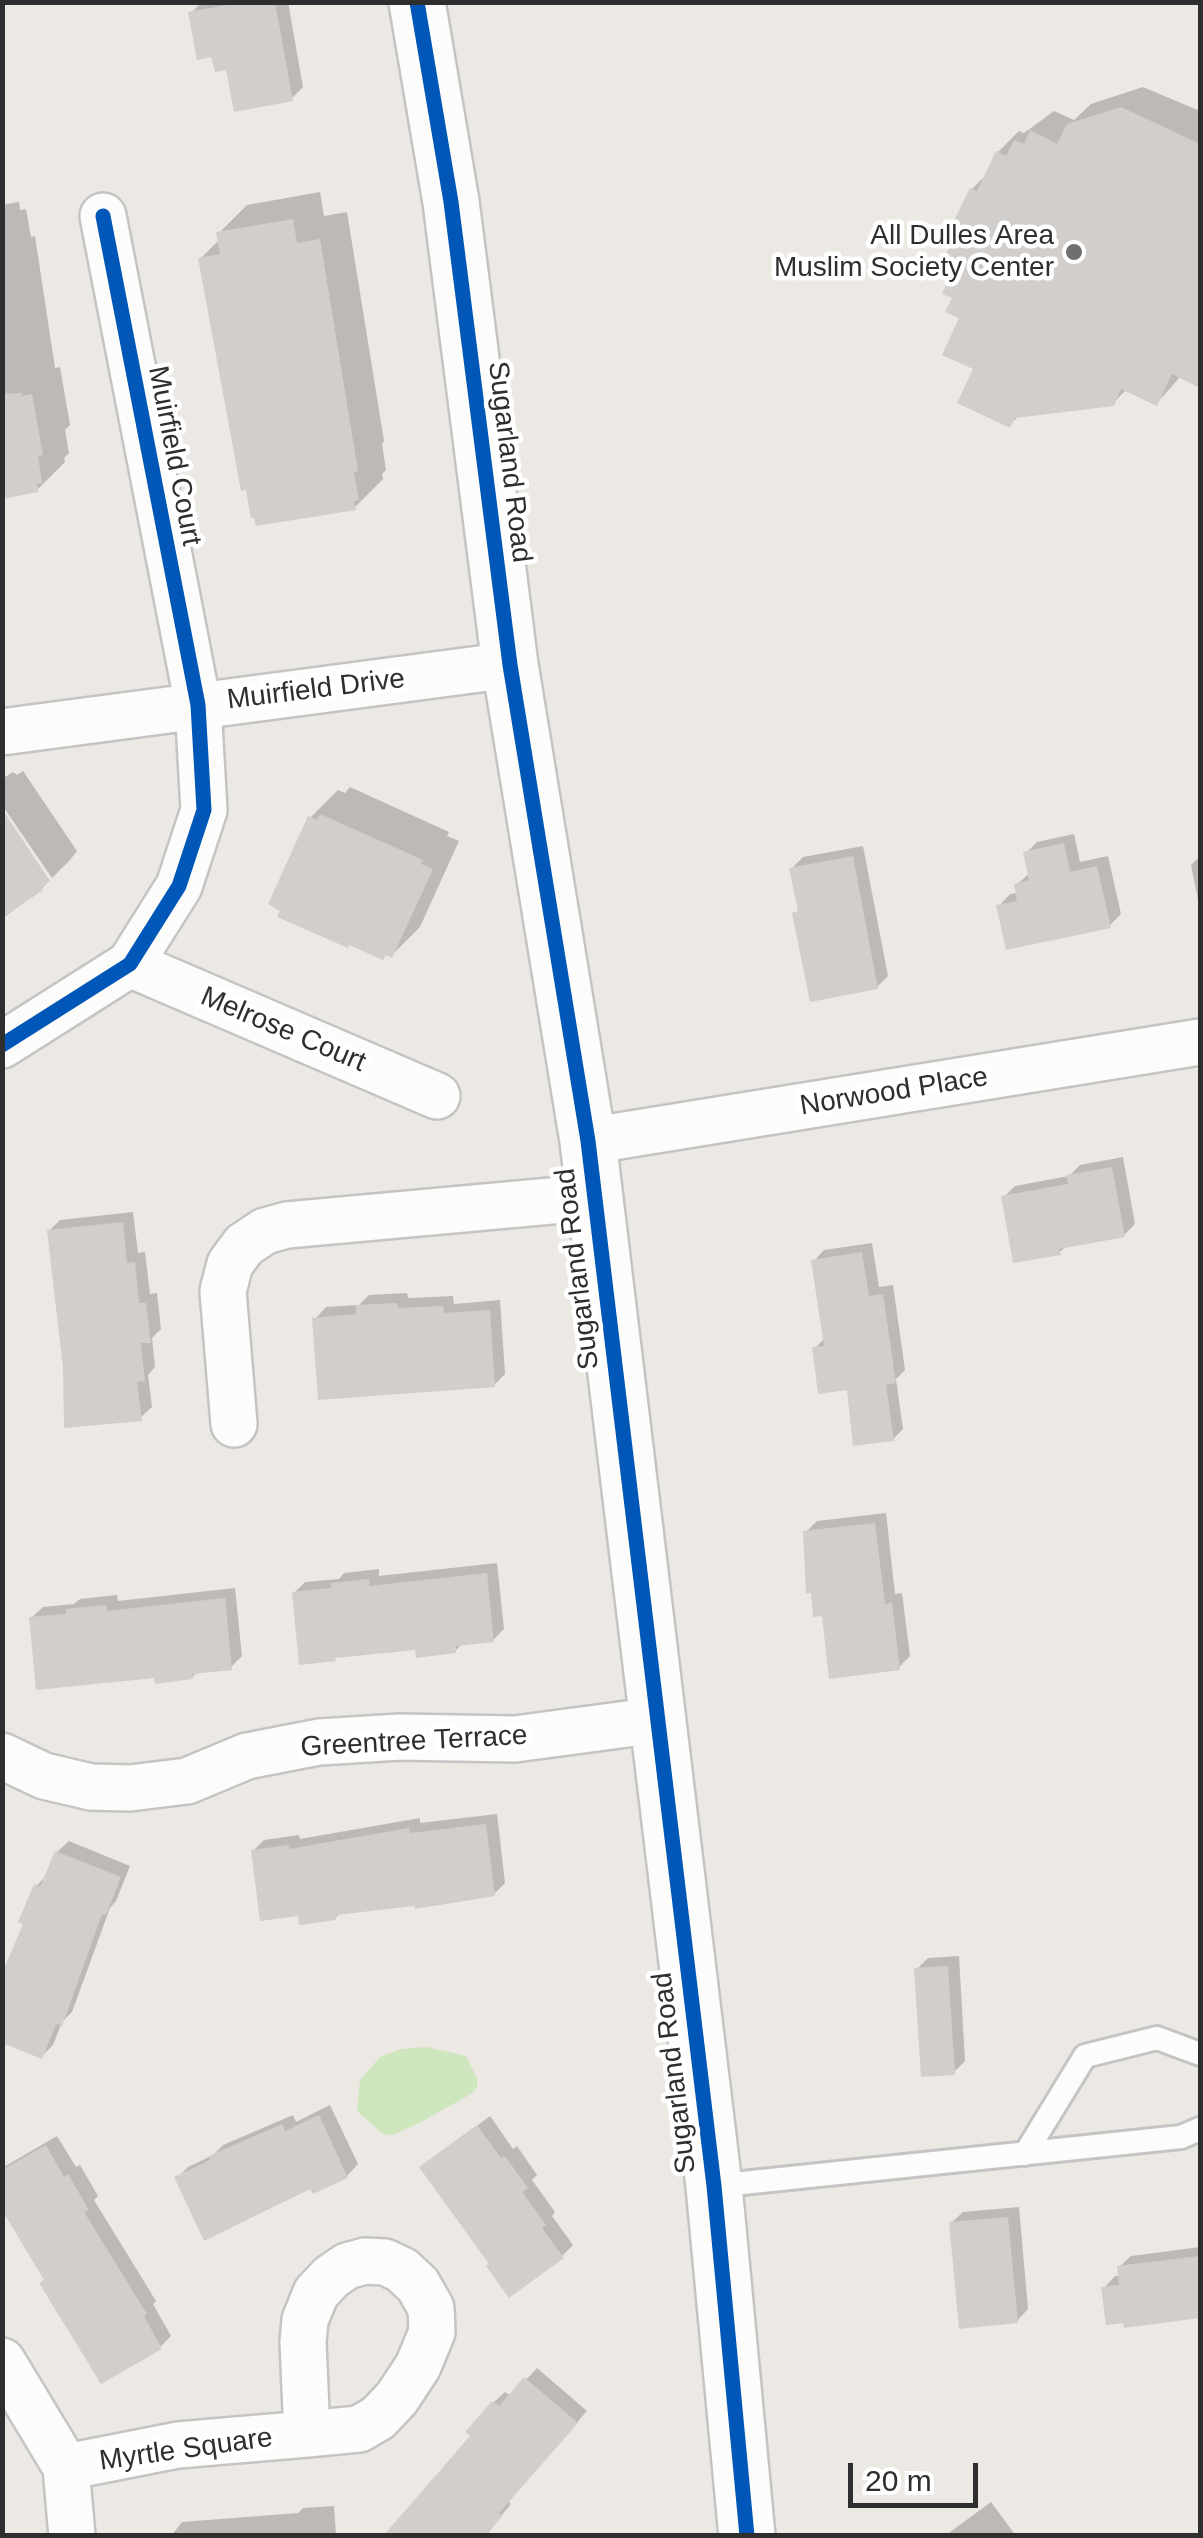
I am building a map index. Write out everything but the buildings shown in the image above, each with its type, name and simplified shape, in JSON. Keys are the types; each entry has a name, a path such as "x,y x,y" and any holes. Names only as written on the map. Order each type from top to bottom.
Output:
{"street":[{"name":"Sugarland Road","path":"417,2 450,202 510,665 588,1141 714,2186 747,2536"},
{"name":"Muirfield Court","path":"103,216 198,705 204,810 179,886 130,964"},
{"name":"Muirfield Drive","path":"2,732 510,665"},
{"path":"2,1046 130,964"},
{"name":"Melrose Court","path":"130,964 437,1096"},
{"name":"Norwood Place","path":"588,1141 1200,1042"},
{"path":"234,1424 223,1291 230,1264 244,1245 265,1231 287,1225 594,1197"},
{"name":"Greentree Terrace","path":"5,1764 75,1783 130,1788 186,1780 247,1756 320,1742 515,1739 658,1720"},
{"path":"2,2361 66,2467 72,2536"},
{"name":"Myrtle Square","path":"66,2467 178,2445 307,2434"}],"lane":[{"path":"1026,2154 1086,2056 1157,2038 1200,2054"},
{"path":"714,2186 1181,2137 1200,2129"}],"green space":[{"path":"427,2047 466,2056 477,2078 477,2087 419,2123 393,2135 383,2134 357,2111 360,2080 380,2057 401,2049"}],"cycle path":[{"path":"417,2 451,202 510,665 588,1141 714,2186 747,2536"},
{"path":"2,1045 130,964 179,886 204,810 198,705 103,216"}],"place":[{"name":"All Dulles Area Muslim Society Center","path":"1074,252"}]}
